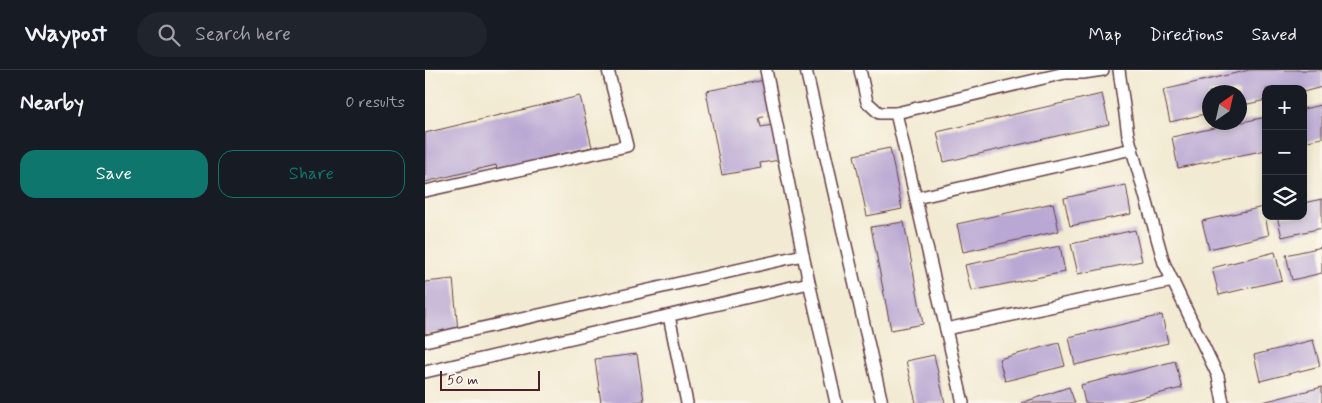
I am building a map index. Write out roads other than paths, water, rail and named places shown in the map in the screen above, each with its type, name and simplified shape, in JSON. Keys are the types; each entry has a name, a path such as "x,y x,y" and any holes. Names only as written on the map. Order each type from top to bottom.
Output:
{"street":[{"path":"425,191 627,146 608,70"},
{"path":"766,70 803,255 836,403"},
{"path":"806,70 882,403"},
{"path":"860,70 867,102 879,113 896,114 1065,72 1083,73 1103,70"},
{"path":"1119,70 1128,135 1164,263 1218,376 1223,403"},
{"path":"896,114 963,403"},
{"path":"916,198 1132,149"},
{"path":"425,340 803,255"},
{"path":"946,329 1173,281"},
{"path":"425,372 809,283"},
{"path":"669,316 687,403"}]}
